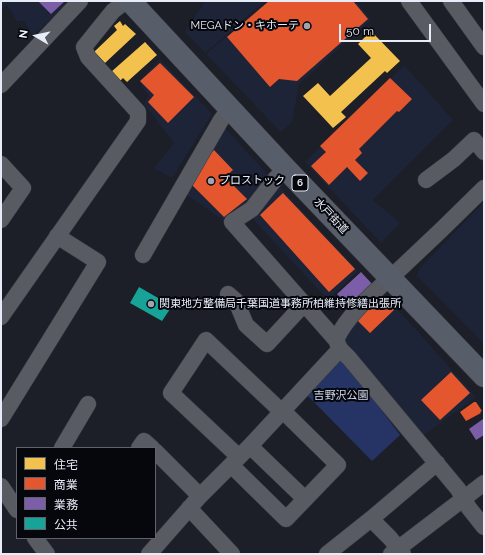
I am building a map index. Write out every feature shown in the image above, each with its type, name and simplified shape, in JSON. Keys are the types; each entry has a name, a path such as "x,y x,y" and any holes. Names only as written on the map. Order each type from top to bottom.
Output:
{"highway":[{"name":"水戸街道","path":"130,1 484,376"}],"street":[{"path":"2,80 80,1"},
{"path":"1,317 138,120 138,112 88,57 84,47 113,11 126,1"},
{"path":"408,1 484,104"},
{"path":"451,1 484,47"},
{"path":"143,255 221,120 230,108"},
{"path":"426,180 454,160 474,140 484,152"},
{"path":"1,164 23,188 1,220"},
{"path":"286,168 276,178 252,209 232,222 304,304 458,488 469,508 484,527"},
{"path":"149,554 159,533 189,508 283,411 338,345 341,330 347,321 484,188"},
{"path":"1,419 98,262 57,236"},
{"path":"228,294 236,300 246,325 267,344 304,304"},
{"path":"206,340 283,411 338,465 286,519 235,461 171,393 206,340"},
{"path":"63,447 88,404"},
{"path":"140,447 144,440 151,447"},
{"path":"250,446 305,499"},
{"path":"156,452 200,496"},
{"path":"327,554 437,463"},
{"path":"371,519 390,538 397,552 484,483"},
{"path":"1,486 16,508"},
{"path":"189,508 232,554"},
{"path":"36,539 47,554"}],"shaded area":[{"path":"1,1 70,1 33,36 24,21 17,21 7,5 1,9"},
{"path":"205,1 265,1 205,53 185,32"},
{"path":"268,1 356,1 371,20 299,84 292,122 281,132 206,54"},
{"path":"160,59 212,114 172,178 154,168 174,143 144,104 149,95 143,89 140,81"},
{"path":"404,65 453,120 373,200 400,223 381,243 305,162"},
{"path":"224,127 270,177 246,208 227,223 184,193"},
{"path":"280,187 358,271 328,300 251,217"},
{"path":"484,202 484,344 417,276 419,269"},
{"path":"381,293 476,397 417,440 338,341"}],"green space":[{"name":"吉野沢公園","path":"334,360 344,360 400,435 372,461 305,393"}],"building: 住宅":[{"path":"120,21 123,26 125,24 136,34 105,63 94,52 117,30 114,26"},
{"path":"371,31 400,61 387,73 385,71 341,112 346,117 333,128 303,96 318,83 330,96 371,58 358,44"},
{"path":"145,42 157,55 127,82 123,78 120,81 111,72"}],"building: 商業":[{"path":"269,1 353,1 368,19 297,81 279,79 270,87 227,37"},
{"path":"160,63 194,97 168,123 148,102 154,95 140,81"},
{"path":"390,78 412,99 399,112 397,111 359,149 362,153 355,160 368,173 360,181 347,167 329,185 311,166 326,152 320,146"},
{"name":"プロストック","path":"214,150 233,170 225,177 247,199 224,217 192,185 209,155"},
{"path":"283,193 355,269 329,292 260,215"},
{"path":"383,297 395,309 370,333 356,319 378,298"},
{"path":"451,372 470,393 440,420 421,400"},
{"path":"476,402 482,411 466,421 460,412"}],"building: 業務":[{"path":"38,1 65,1 51,14"},
{"path":"361,272 374,286 353,305 348,301 346,303 337,294"},
{"path":"483,419 484,435 476,440 469,429"}],"building: 公共":[{"name":"関東地方整備局千葉国道事務所柏維持修繕出張所","path":"139,287 172,306 162,321 130,303"}],"place":[{"name":"MEGAドン・キホーテ","path":"307,26"},
{"name":"プロストック","path":"211,181"},
{"name":"関東地方整備局千葉国道事務所柏維持修繕出張所","path":"151,304"}]}
